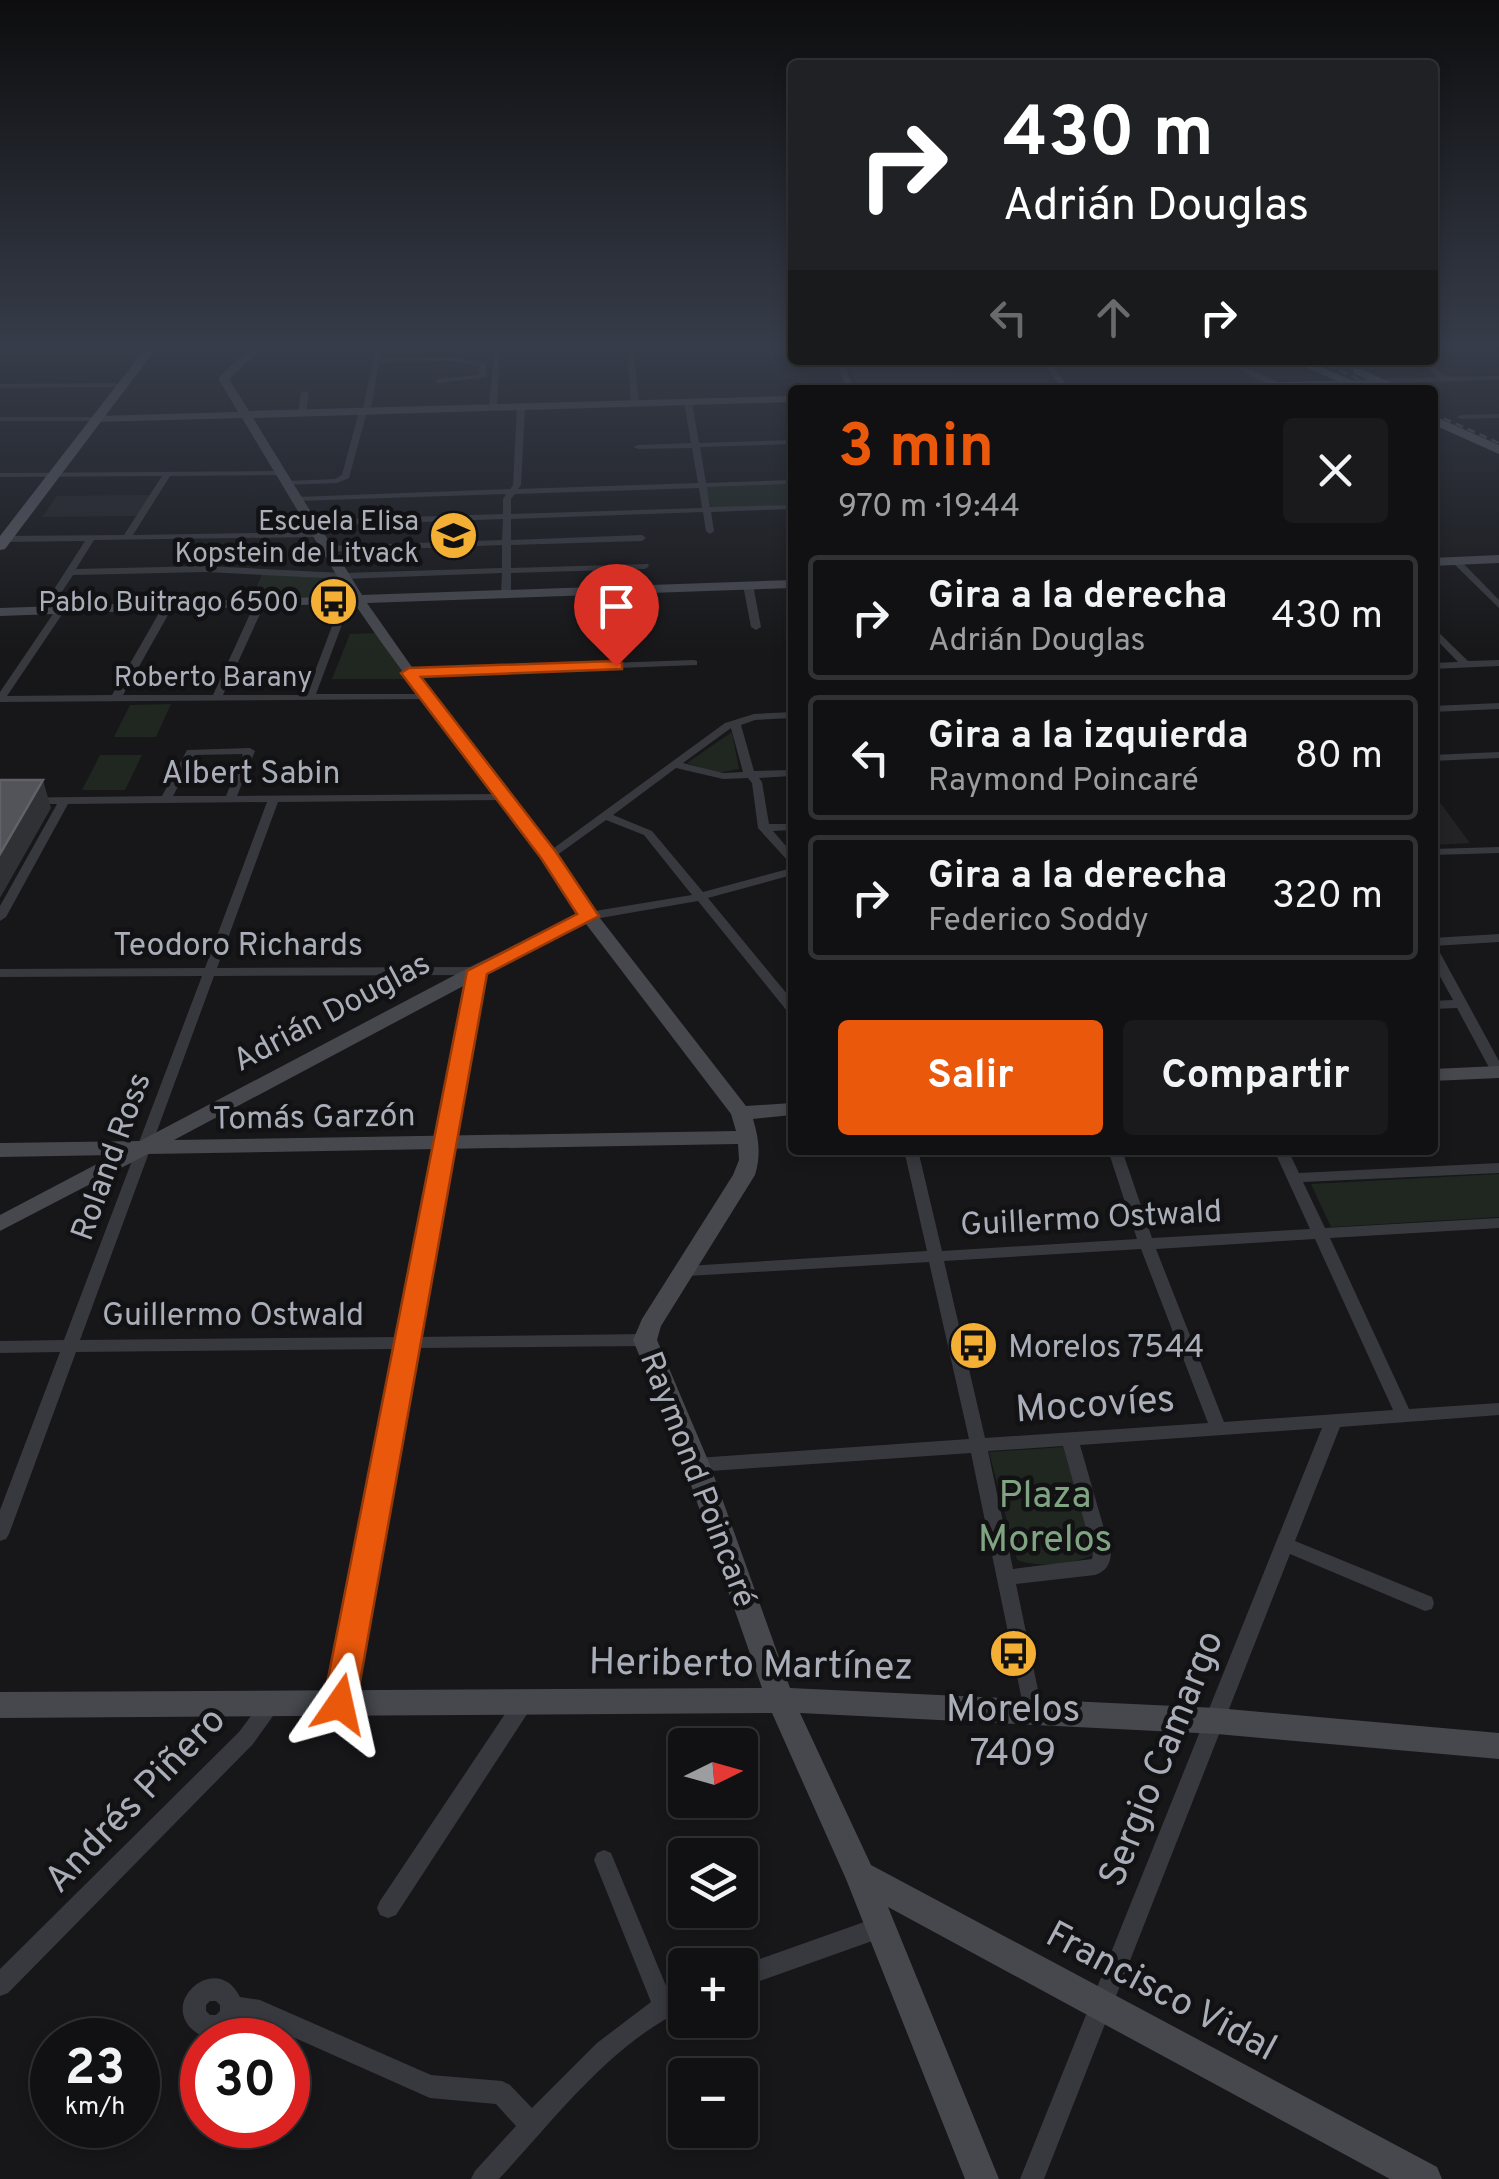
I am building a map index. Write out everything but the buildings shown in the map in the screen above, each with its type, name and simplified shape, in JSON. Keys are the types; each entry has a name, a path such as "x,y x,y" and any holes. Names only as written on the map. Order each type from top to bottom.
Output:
{"main road":[{"path":"1,539 71,448"}],"street":[{"name":"Raymond Poincaré","path":"265,448 354,598 549,856 588,916 741,1114 748,1137 749,1160 744,1175 650,1325 646,1340 780,1700 860,1875 982,2179"},
{"path":"0,475 344,478 353,448"},
{"path":"506,593 506,517 516,485 518,448"},
{"path":"694,448 710,532"},
{"path":"127,536 167,474"},
{"path":"297,499 788,482"},
{"path":"1,539 788,507"},
{"path":"0,699 53,611 68,572 92,537"},
{"path":"327,549 642,538"},
{"path":"1438,562 1499,559"},
{"path":"1456,561 1499,605"},
{"path":"68,572 206,569 343,576 645,566"},
{"path":"0,612 788,584"},
{"path":"748,586 756,627"},
{"path":"310,698 345,605 354,598"},
{"path":"217,698 260,602"},
{"path":"116,698 168,606"},
{"path":"1438,635 1464,664"},
{"path":"1438,666 1499,663"},
{"path":"409,673 694,664"},
{"name":"Roberto Barany","path":"0,699 427,697"},
{"path":"1438,709 1499,706"},
{"path":"549,856 735,722 788,716"},
{"path":"735,722 750,775 757,782 764,828 788,855"},
{"path":"166,799 191,752 250,752 230,799"},
{"path":"1438,758 1499,755"},
{"path":"676,765 712,775 788,773"},
{"name":"Albert Sabin","path":"0,801 502,797"},
{"name":"Roland Ross","path":"0,1534 274,799"},
{"path":"0,917 64,801"},
{"path":"604,815 645,830 788,1003"},
{"path":"764,828 788,827"},
{"path":"1438,852 1499,850"},
{"path":"588,916 699,896 788,873"},
{"name":"Adrián Douglas","path":"0,1224 588,916"},
{"path":"1438,945 1499,938"},
{"path":"1438,958 1499,1072 1438,1075"},
{"path":"340,1704 477,971"},
{"name":"Teodoro Richards","path":"0,973 477,971"},
{"path":"1438,1006 1462,1004"},
{"path":"741,1114 788,1109"},
{"name":"Tomás Garzón","path":"0,1150 748,1137"},
{"path":"912,1155 978,1443 1032,1709"},
{"path":"1117,1155 1146,1243 1218,1427"},
{"path":"1283,1155 1404,1415"},
{"path":"1294,1178 1499,1168"},
{"name":"Guillermo Ostwald","path":"687,1271 1499,1222"},
{"name":"Guillermo Ostwald","path":"0,1347 646,1340"},
{"name":"Mocovíes","path":"696,1466 1499,1409"},
{"name":"Sergio Camargo","path":"1032,2179 1334,1420"},
{"path":"1006,1577 1095,1567 1101,1562 1102,1553 1069,1438"},
{"path":"1286,1546 1425,1603"},
{"name":"Heriberto Martínez","path":"0,1705 780,1700 1032,1709 1499,1746"},
{"name":"Andrés Piñero","path":"0,1984 246,1738 273,1702"},
{"path":"388,1908 524,1702"},
{"path":"604,1860 668,1989"},
{"name":"Francisco Vidal","path":"860,1875 1424,2179"},
{"path":"758,1971 880,1927"},
{"path":"483,2179 631,2026 668,2004"},
{"path":"232,2007 260,2011 430,2086 502,2093 534,2127"}],"shaded area":[{"path":"150,495 137,516 42,517 57,496"},
{"path":"1438,800 1470,843 1438,845"}],"green space":[{"path":"788,484 788,505 712,508 706,487"},
{"path":"262,574 338,579 346,596 252,599"},
{"path":"376,633 409,679 332,679 350,634"},
{"path":"171,704 156,737 114,737 130,705"},
{"path":"732,732 739,769 718,773 687,763"},
{"path":"100,755 142,755 125,790 82,790"},
{"path":"1499,1174 1499,1217 1331,1227 1311,1184"},
{"name":"Plaza Morelos","path":"1063,1447 1095,1553 1057,1564 1017,1560 989,1452"}],"place":[{"name":"Escuela Elisa Kopstein de Litvack","path":"454,536"},
{"name":"Pablo Buitrago 6500","path":"334,601"},
{"name":"Morelos 7544","path":"973,1346"},
{"name":"Morelos 7409","path":"1013,1654"}],"route":[{"path":"340,1704 477,971 588,916 549,856 409,673 616,666"}]}
